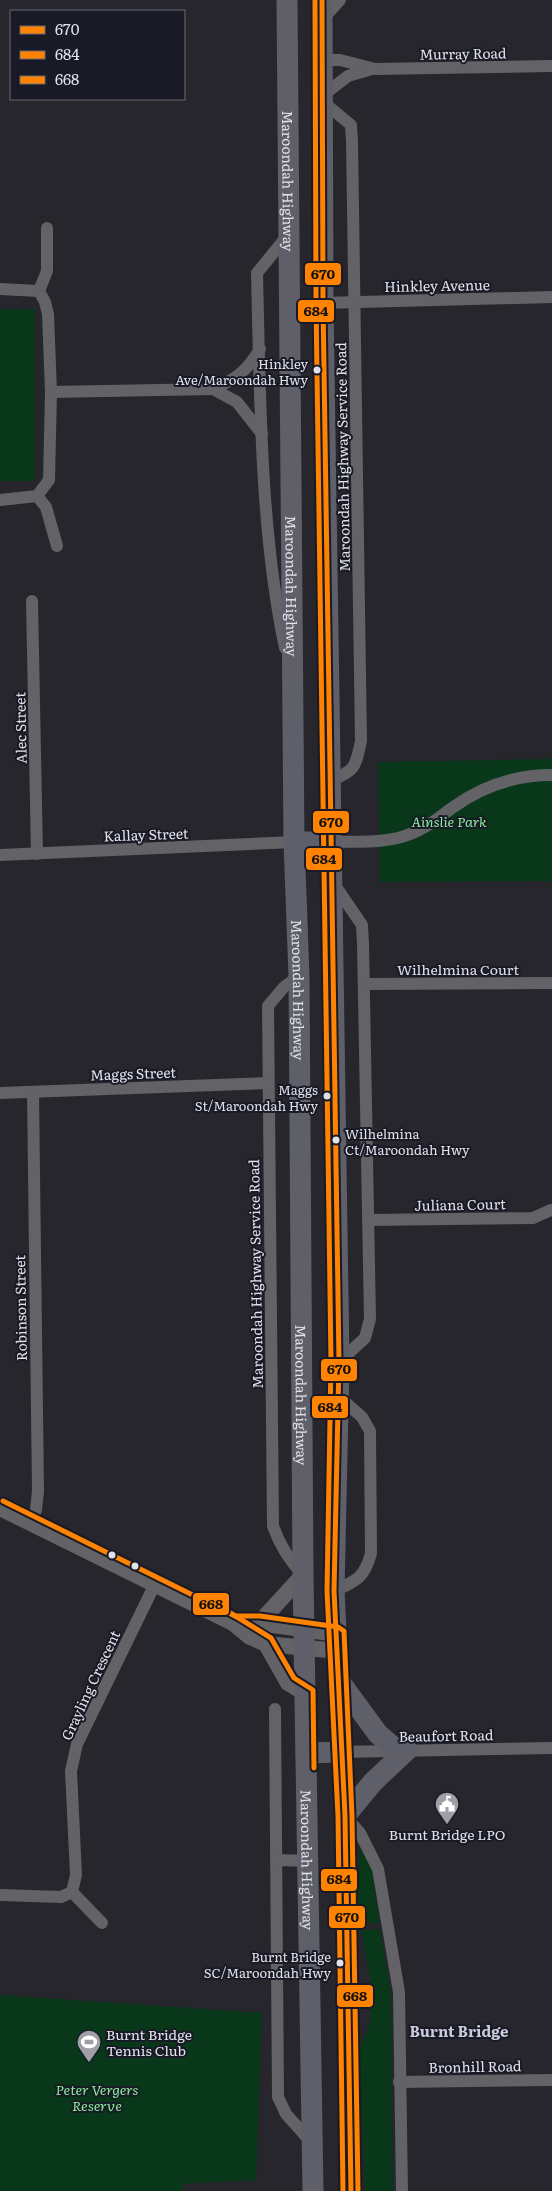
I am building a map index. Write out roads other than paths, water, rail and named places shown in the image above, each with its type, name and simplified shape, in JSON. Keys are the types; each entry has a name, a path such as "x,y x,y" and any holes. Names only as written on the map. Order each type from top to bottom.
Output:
{"highway":[{"name":"Maroondah Highway","path":"287,0 294,842 299,976 306,1754 313,2191"},
{"path":"322,0 323,303 339,1362 334,1591 340,1682 344,1816 351,2191"},
{"path":"288,72 322,60"},
{"path":"294,842 330,842"},
{"path":"340,1682 378,1734 403,1750 344,1816"},
{"path":"306,1754 341,1752"}],"street":[{"path":"321,21 340,0"},
{"name":"Murray Road","path":"322,60 340,60 375,69"},
{"name":"Murray Road","path":"322,98 348,76 375,69 552,66"},
{"name":"Maroondah Highway Service Road","path":"322,98 351,126 361,741 357,761 351,772 330,781"},
{"path":"0,500 37,496 49,480 51,392 48,314 39,290 46,271 47,228"},
{"path":"288,234 258,273 262,434 279,613 293,687"},
{"path":"0,289 39,290"},
{"name":"Hinkley Avenue","path":"323,303 552,297"},
{"path":"51,392 213,389 235,379 252,362 260,349"},
{"path":"213,389 237,402 262,434"},
{"path":"37,496 46,507 57,546"},
{"name":"Alec Street","path":"32,601 37,854"},
{"path":"330,842 377,840 408,836 431,825 453,807 486,787 512,778 552,774"},
{"name":"Kallay Street","path":"0,855 294,842"},
{"path":"331,880 362,926 370,1319 365,1338 339,1362"},
{"name":"Maroondah Highway Service Road","path":"299,976 284,987 268,1006 268,1083 273,1526 278,1541 288,1559 304,1575"},
{"name":"Wilhelmina Court","path":"364,984 552,983"},
{"name":"Maggs Street","path":"0,1093 268,1083"},
{"name":"Robinson Street","path":"30,1522 36,1510 38,1491 33,1092"},
{"name":"Juliana Court","path":"368,1220 533,1218 551,1210"},
{"path":"334,1591 353,1582 367,1569 371,1553 370,1431 362,1418 338,1396"},
{"path":"0,1508 233,1623 250,1637 266,1644 305,1639 338,1642"},
{"path":"259,1623 304,1575"},
{"name":"Grayling Crescent","path":"72,1892 76,1876 72,1770 77,1744 154,1584"},
{"path":"233,1623 259,1623 305,1639"},
{"path":"266,1644 288,1683 306,1694"},
{"path":"274,1709 278,2097 286,2114 312,2143"},
{"name":"Beaufort Road","path":"341,1752 552,1748"},
{"path":"344,1816 360,1833 378,1869 399,1992 402,2191"},
{"path":"277,1860 308,1861"},
{"path":"0,1895 61,1897 72,1892 102,1923"},
{"name":"Bronhill Road","path":"399,2082 552,2080"}],"place":[{"name":"Hinkley Ave/Maroondah Hwy","path":"317,370"},
{"name":"Maggs St/Maroondah Hwy","path":"327,1096"},
{"name":"Wilhelmina Ct/Maroondah Hwy","path":"336,1140"},
{"name":"Burnt Bridge LPO","path":"447,1825"},
{"name":"Burnt Bridge SC/Maroondah Hwy","path":"340,1963"},
{"name":"Burnt Bridge Tennis Club","path":"89,2063"}],"district":[{"name":"Burnt Bridge","path":"459,2030"}],"park label":[{"name":"Ainslie Park","path":"449,821"},
{"name":"Peter Vergers Reserve","path":"97,2098"}]}
